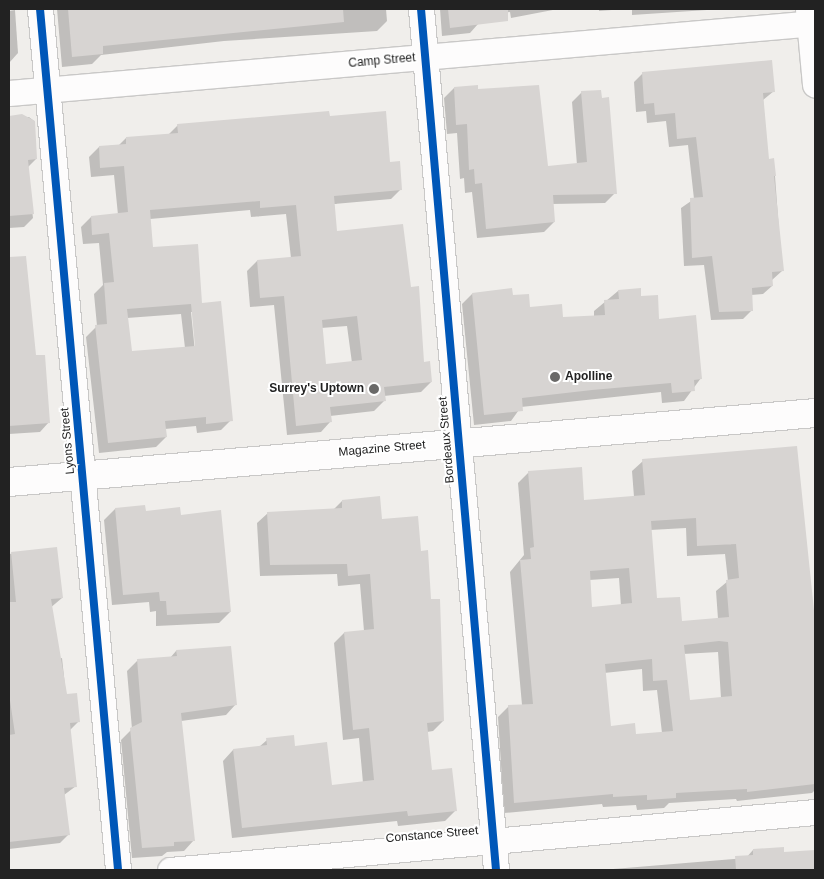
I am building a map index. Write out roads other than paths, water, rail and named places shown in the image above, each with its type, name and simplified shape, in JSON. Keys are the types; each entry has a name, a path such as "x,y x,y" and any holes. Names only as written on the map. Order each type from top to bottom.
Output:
{"street":[{"name":"Lyons Street","path":"40,9 118,870"},
{"name":"Bordeaux Street","path":"421,9 496,870"},
{"name":"Camp Street","path":"9,93 425,57 811,19"},
{"path":"811,19 815,85"},
{"name":"Magazine Street","path":"9,482 458,442 815,413"},
{"name":"Constance Street","path":"170,870 815,812"}],"place":[{"name":"Apolline","path":"555,377"},
{"name":"Surrey's Uptown","path":"374,389"}]}
